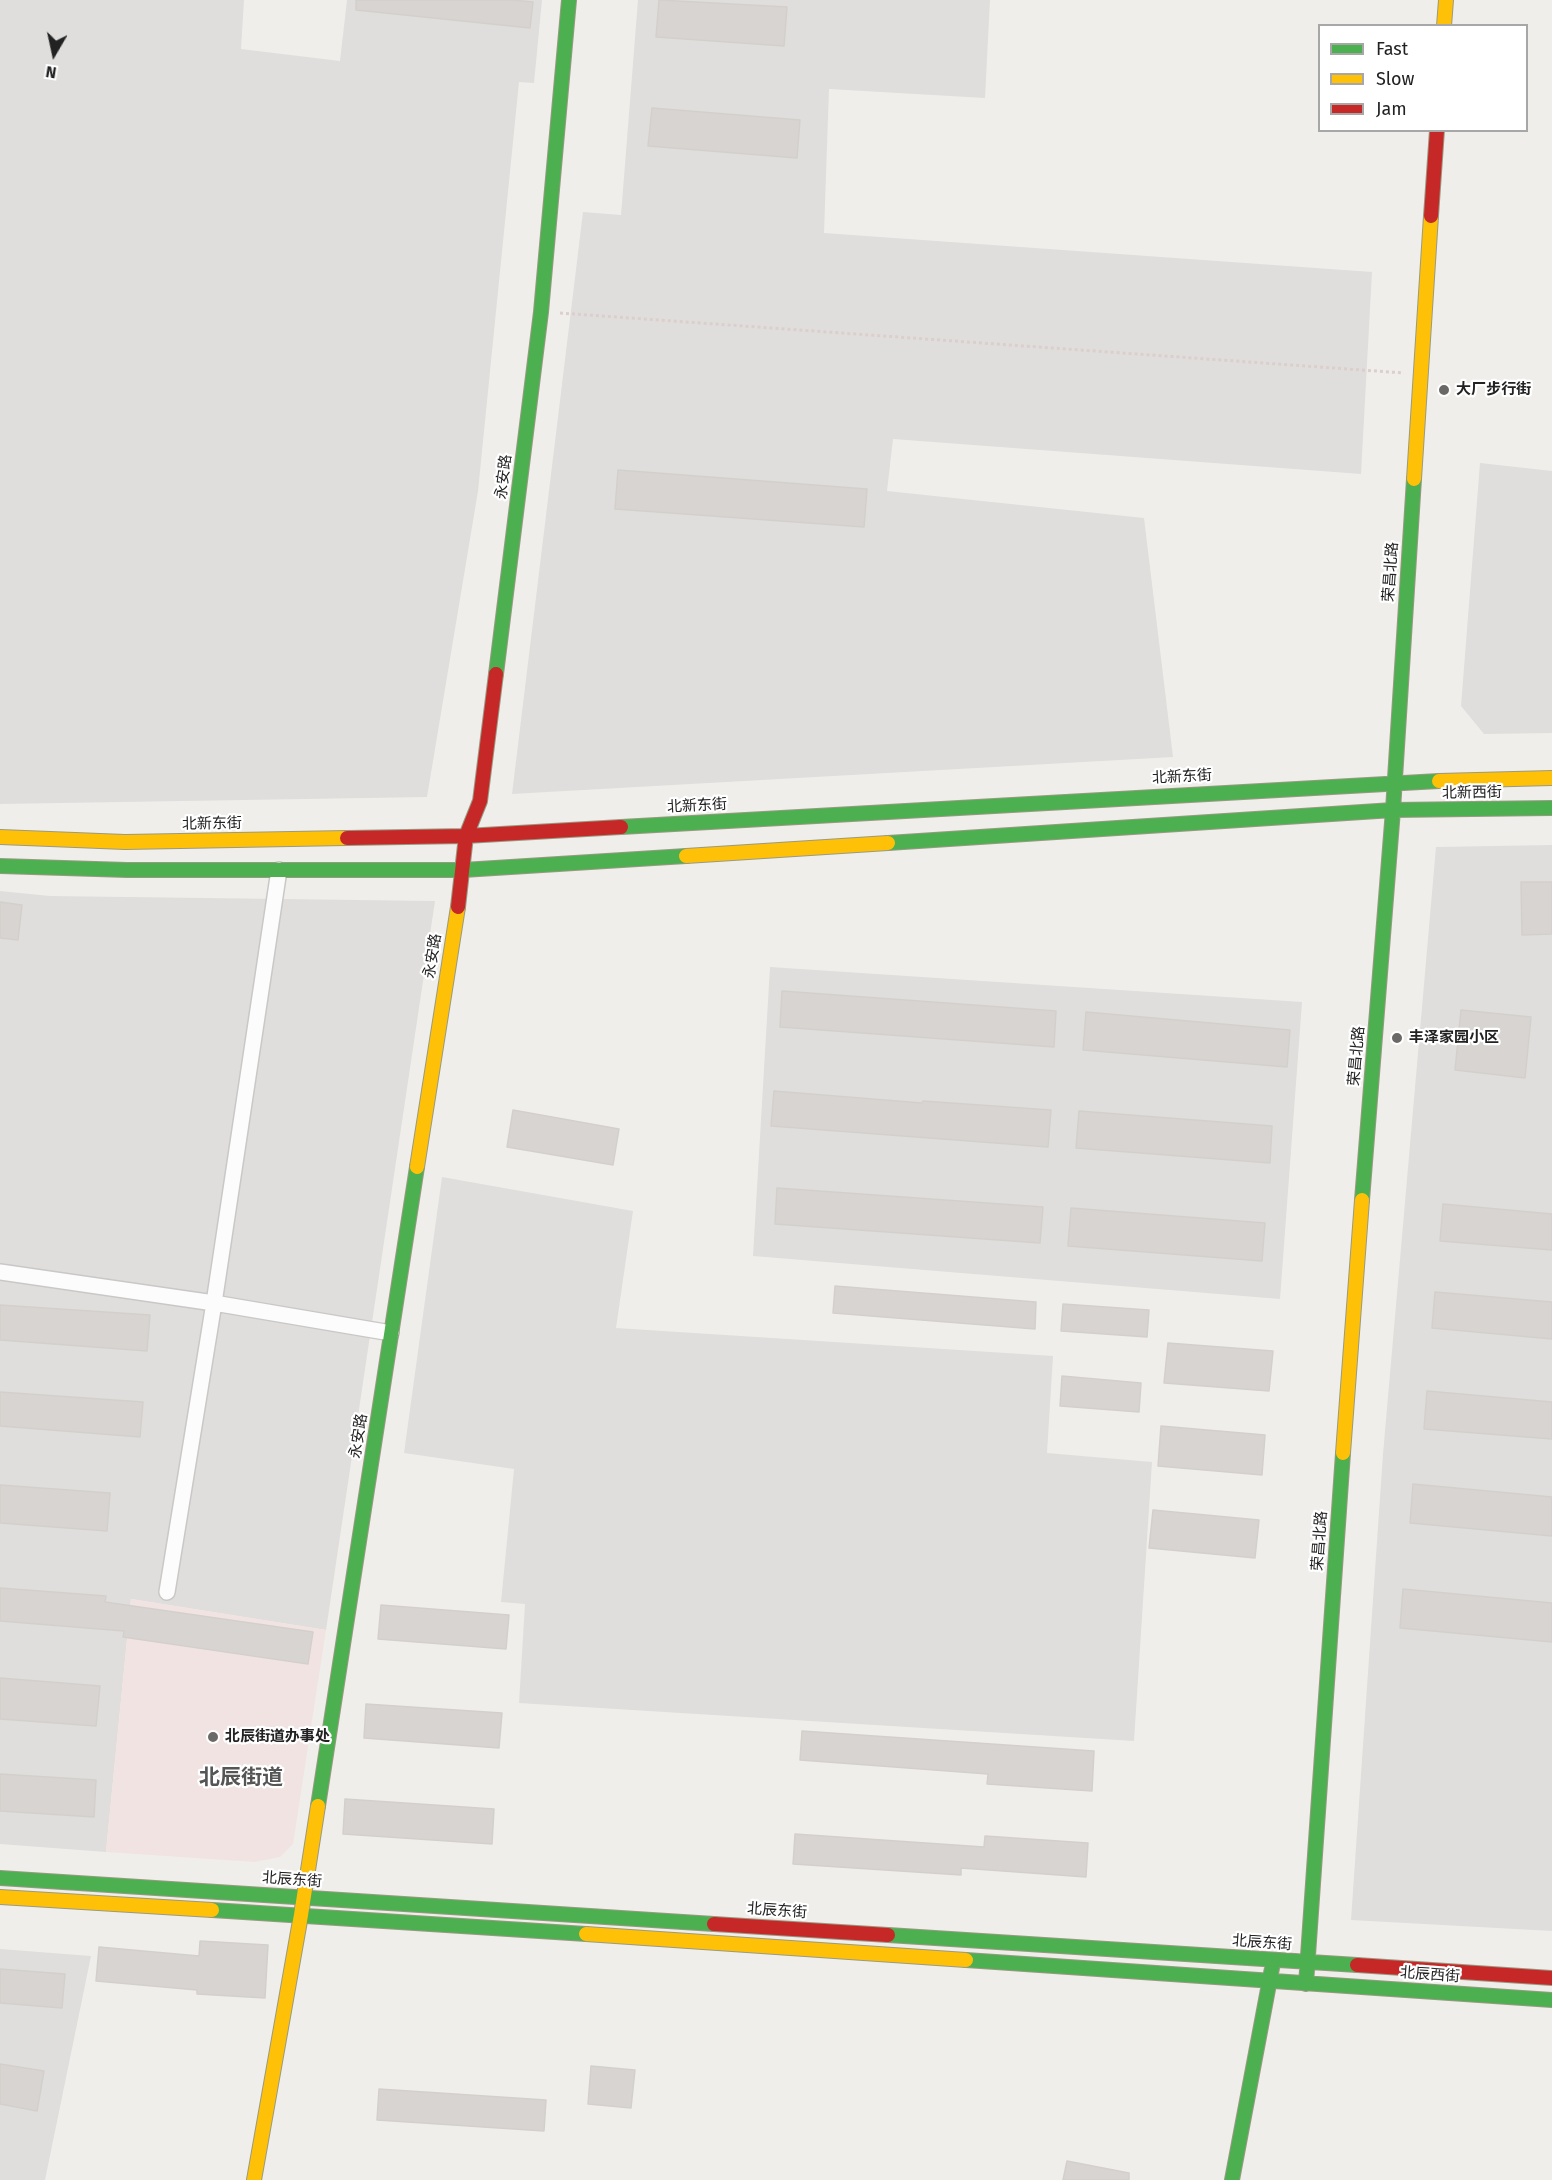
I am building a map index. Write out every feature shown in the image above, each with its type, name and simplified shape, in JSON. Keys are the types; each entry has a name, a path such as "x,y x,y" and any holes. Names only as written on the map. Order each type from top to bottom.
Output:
{"main road":[{"name":"永安路","path":"254,2180 304,1897 463,870 466,836 480,801 541,312 569,0"},
{"path":"1444,24 1446,0"},
{"name":"荣昌北路","path":"1306,1984 1350,1353 1395,782 1437,132"},
{"name":"北新西街","path":"1395,782 1552,778"},
{"name":"北新东街","path":"0,866 127,870 463,870 1395,782"},
{"name":"北新西街","path":"1393,810 1552,808"},
{"name":"北新东街","path":"0,837 125,842 466,836 1393,810"},
{"name":"北辰东街","path":"0,1878 1552,1978"},
{"path":"0,1898 301,1915 1306,1984"},
{"path":"1232,2180 1274,1960"},
{"name":"北辰西街","path":"1306,1984 1552,2000"}],"street":[{"path":"167,1592 214,1303 279,870"},
{"path":"0,1272 214,1303 391,1333"}],"path":[{"path":"541,312 1420,375"}],"shaded area":[{"path":"0,0 244,0 241,49 340,61 347,0 542,0 534,83 519,82 478,491 427,797 0,804"},
{"path":"638,0 990,0 985,98 829,89 824,233 1372,272 1361,474 893,439 887,491 1144,518 1173,757 512,794 583,212 621,215"},
{"path":"1480,463 1552,471 1552,733 1484,734 1461,706"},
{"path":"1552,845 1552,1931 1351,1920 1383,1454 1436,847"},
{"path":"0,891 50,896 435,901 326,1630 131,1599 106,1852 0,1844"},
{"path":"770,967 1302,1002 1280,1299 753,1256"},
{"path":"442,1177 633,1211 616,1328 1053,1356 1047,1453 1152,1462 1134,1741 519,1703 525,1604 501,1602 514,1469 404,1453"},
{"name":"北辰街道办事处","path":"131,1599 326,1630 293,1844 280,1857 255,1862 106,1852"},
{"path":"0,1949 91,1956 45,2180 0,2180"}],"building":[{"path":"356,0 533,2 530,28 356,10"},
{"path":"659,0 787,7 784,46 656,37"},
{"path":"652,108 800,120 797,158 648,146"},
{"path":"618,470 867,489 864,527 615,509"},
{"path":"1521,882 1552,882 1552,934 1522,935"},
{"path":"0,902 22,905 18,940 0,938"},
{"path":"782,991 1056,1011 1054,1047 780,1027"},
{"path":"1461,1010 1531,1017 1525,1078 1455,1070"},
{"path":"1086,1012 1290,1030 1287,1067 1083,1050"},
{"path":"774,1091 922,1103 923,1101 1051,1110 1048,1147 771,1126"},
{"path":"513,1110 619,1129 613,1165 507,1147"},
{"path":"1079,1111 1272,1126 1270,1163 1076,1148"},
{"path":"777,1188 1043,1207 1040,1243 775,1224"},
{"path":"1443,1204 1552,1214 1552,1250 1440,1241"},
{"path":"1071,1208 1265,1223 1262,1261 1068,1246"},
{"path":"835,1286 1036,1302 1035,1329 833,1313"},
{"path":"1435,1292 1552,1302 1552,1339 1432,1328"},
{"path":"1063,1304 1149,1310 1147,1337 1061,1331"},
{"path":"0,1305 150,1315 147,1351 0,1340"},
{"path":"1168,1343 1273,1351 1269,1391 1164,1383"},
{"path":"1062,1376 1141,1383 1139,1412 1060,1406"},
{"path":"1427,1391 1552,1402 1552,1439 1424,1429"},
{"path":"0,1392 143,1402 140,1437 0,1426"},
{"path":"1161,1426 1265,1435 1262,1475 1158,1466"},
{"path":"1413,1484 1552,1497 1552,1536 1410,1523"},
{"path":"0,1485 110,1493 107,1531 0,1523"},
{"path":"1153,1510 1259,1520 1255,1558 1149,1548"},
{"path":"0,1588 106,1596 105,1602 313,1632 308,1664 123,1637 124,1631 0,1621"},
{"path":"1403,1589 1552,1603 1552,1642 1400,1628"},
{"path":"381,1605 509,1615 506,1649 378,1639"},
{"path":"0,1678 100,1686 96,1726 0,1719"},
{"path":"366,1704 502,1713 499,1748 364,1738"},
{"path":"802,1731 1094,1751 1092,1791 987,1784 988,1774 800,1760"},
{"path":"0,1774 96,1780 94,1817 0,1811"},
{"path":"345,1799 494,1809 492,1844 343,1834"},
{"path":"795,1834 984,1847 985,1836 1088,1843 1086,1877 961,1868 961,1875 793,1864"},
{"path":"200,1941 268,1945 265,1998 197,1994 197,1990 96,1981 99,1947 199,1956"},
{"path":"0,1969 65,1974 62,2008 0,2003"},
{"path":"0,2064 44,2071 37,2111 0,2104"},
{"path":"591,2066 635,2070 631,2108 588,2104"},
{"path":"379,2089 546,2100 544,2131 377,2120"},
{"path":"1067,2161 1129,2173 1129,2180 1063,2180"}],"traffic: fast":[{"path":"496,674 541,312 569,0"},
{"path":"1362,1200 1393,810 1414,479"},
{"path":"621,827 1439,781"},
{"path":"888,843 1393,810 1552,808"},
{"path":"0,866 127,870 463,870 686,856"},
{"path":"318,1806 417,1167"},
{"path":"1306,1984 1343,1453"},
{"path":"0,1878 714,1924"},
{"path":"212,1910 586,1934"},
{"path":"888,1935 1357,1965"},
{"path":"966,1960 1552,2000"},
{"path":"1232,2180 1272,1968"}],"traffic: slow":[{"path":"1444,24 1446,0"},
{"path":"1414,479 1431,216"},
{"path":"1439,781 1552,778"},
{"path":"0,837 125,842 347,838"},
{"path":"686,856 888,843"},
{"path":"417,1167 458,907"},
{"path":"1343,1453 1362,1200"},
{"path":"254,2180 318,1806"},
{"path":"0,1897 212,1910"},
{"path":"586,1934 966,1960"}],"traffic: jam":[{"path":"1431,216 1437,132"},
{"path":"458,907 466,836 480,801 496,674"},
{"path":"347,838 466,836 621,827"},
{"path":"714,1924 888,1935"},
{"path":"1357,1965 1552,1978"}],"place":[{"name":"大厂步行街","path":"1444,390"},
{"name":"丰泽家园小区","path":"1397,1038"},
{"name":"北辰街道办事处","path":"213,1737"}],"district":[{"name":"北辰街道","path":"241,1778"}]}
